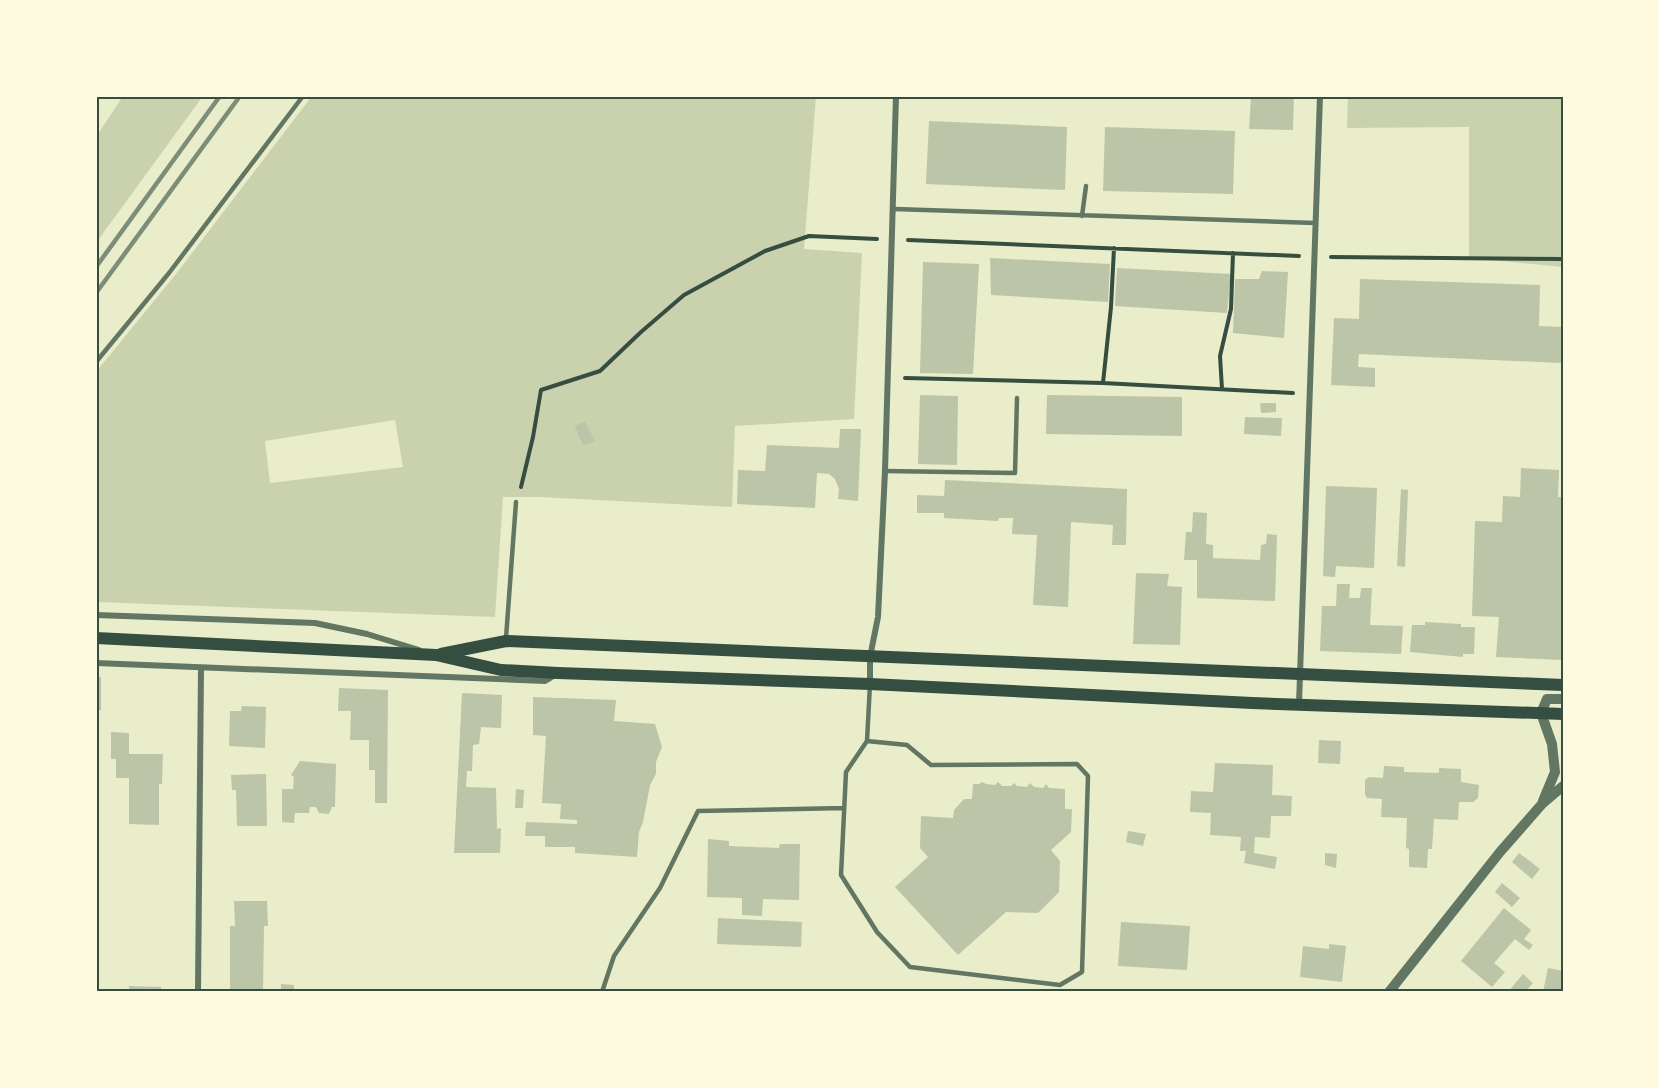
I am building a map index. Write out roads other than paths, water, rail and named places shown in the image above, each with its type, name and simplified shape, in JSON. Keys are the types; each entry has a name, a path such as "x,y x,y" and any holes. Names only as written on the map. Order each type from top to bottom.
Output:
{"main road":[{"path":"96,638 436,655 501,670 558,673 1563,714"},
{"path":"436,655 506,641 1563,685"}],"street":[{"path":"870,684 870,657 878,616 885,471 896,96"},
{"path":"1299,705 1320,96"},
{"path":"96,615 315,623 367,634 436,655"},
{"path":"96,663 545,681 558,673"},
{"path":"198,992 201,668"},
{"path":"1534,684 1547,699 1563,699"},
{"path":"1542,804 1555,772 1552,744 1541,713 1547,699"},
{"path":"1389,992 1500,852 1542,804 1563,786"}],"lane":[{"path":"96,362 169,273 303,96"},
{"path":"1082,216 1086,186"},
{"path":"894,209 1315,223"},
{"path":"885,471 1015,473 1017,398"},
{"path":"506,641 516,502"},
{"path":"867,741 907,746 931,765 1077,764 1088,776 1082,972 1060,985 910,967 877,932 842,875 846,772 867,741 870,684"},
{"path":"602,992 614,956 660,888 698,811 844,808"}],"railway":[{"path":"96,267 220,96"},
{"path":"96,293 240,96"}]}
